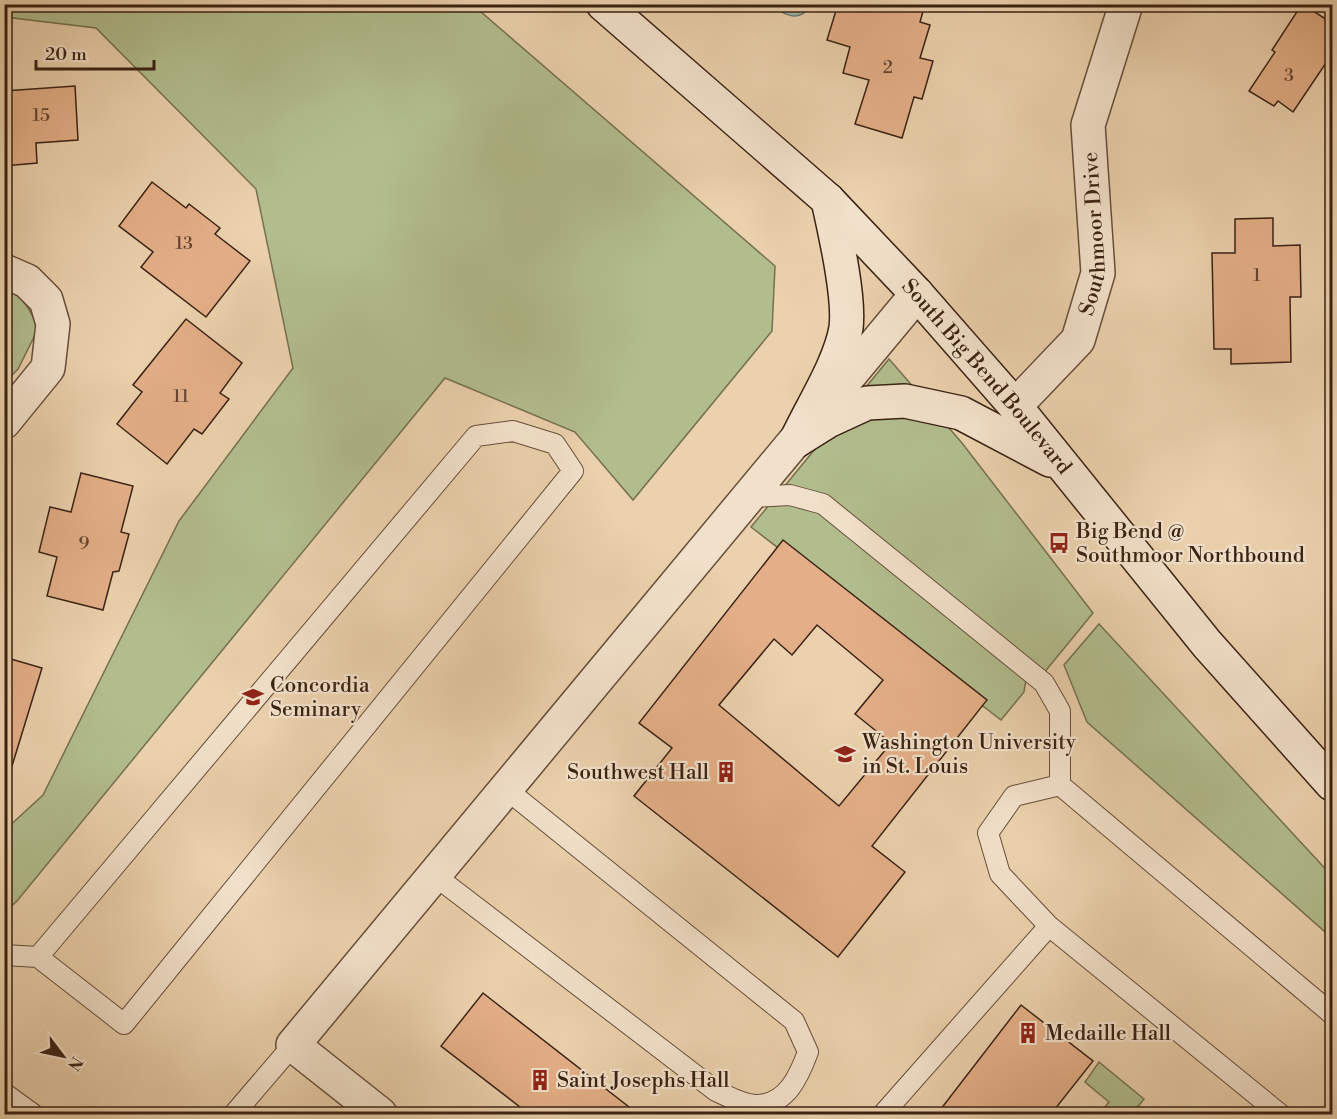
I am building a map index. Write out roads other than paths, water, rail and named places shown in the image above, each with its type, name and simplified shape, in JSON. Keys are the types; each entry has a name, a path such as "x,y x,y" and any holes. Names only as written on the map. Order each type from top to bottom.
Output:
{"street":[{"name":"South Big Bend Boulevard","path":"603,4 828,200 917,294 1015,406 1207,644 1332,784"},
{"name":"Southmoor Drive","path":"1015,406 1078,340 1098,273 1088,124 1126,4"},
{"path":"796,441 836,357 846,328 840,261 828,200"},
{"path":"4,271 27,281 46,300 52,324 48,368 4,422"},
{"path":"380,1114 293,1045 751,497 917,294"},
{"path":"796,441 828,421 867,403 905,401 961,413 1066,469"}],"lane":[{"path":"4,955 38,957 124,1024 573,471 555,444 513,431 476,436 38,957"},
{"path":"751,497 790,495 823,504 1044,683 1060,711 1060,785 1332,1014"},
{"path":"1060,785 1014,796 988,832 1000,873 1048,926 1280,1114"},
{"path":"434,875 716,1091 757,1105 783,1096 798,1079 808,1052 794,1021 506,789"},
{"path":"883,1114 1048,926"},
{"path":"234,1114 293,1045"},
{"path":"4,1093 33,1114"}],"place":[{"name":"Big Bend @ Southmoor Northbound","path":"1059,543"},
{"name":"Concordia Seminary","path":"253,697"},
{"name":"Washington University in St. Louis","path":"845,754"},
{"name":"Southwest Hall","path":"726,772"},
{"name":"Medaille Hall","path":"1028,1033"},
{"name":"Saint Josephs Hall","path":"540,1080"}]}
